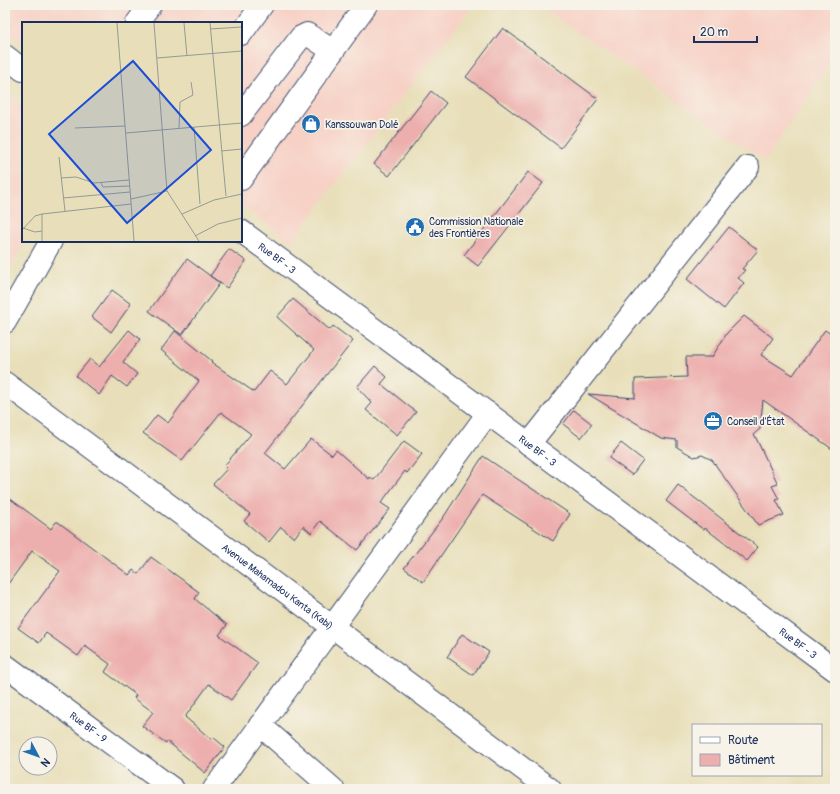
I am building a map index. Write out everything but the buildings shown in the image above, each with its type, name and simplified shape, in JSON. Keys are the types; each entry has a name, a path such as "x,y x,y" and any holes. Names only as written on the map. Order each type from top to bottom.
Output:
{"street":[{"path":"138,22 150,5"},
{"path":"242,33 262,5"},
{"path":"242,178 366,5"},
{"path":"242,114 301,37 306,34 312,35 332,51"},
{"path":"5,56 22,69"},
{"path":"529,444 748,167"},
{"name":"Rue BF - 3","path":"242,232 835,670"},
{"path":"5,322 50,242"},
{"name":"Avenue Mahamadou Kanta (Kabi)","path":"5,383 550,789"},
{"path":"214,789 488,413"},
{"name":"Rue BF - 9","path":"5,665 173,789"},
{"path":"260,725 333,789"}],"shaded area":[{"name":"Kanssouwan Dolé","path":"5,5 473,5 291,242 242,206 242,22 22,22 22,42 5,30"},
{"path":"538,5 835,5 835,57 765,161"},
{"path":"5,93 22,106 22,242 24,242 5,280"}],"place":[{"name":"Kanssouwan Dolé","path":"311,124"},
{"name":"Commission Nationale des Frontières","path":"415,227"},
{"name":"Conseil d'État","path":"713,421"}]}
